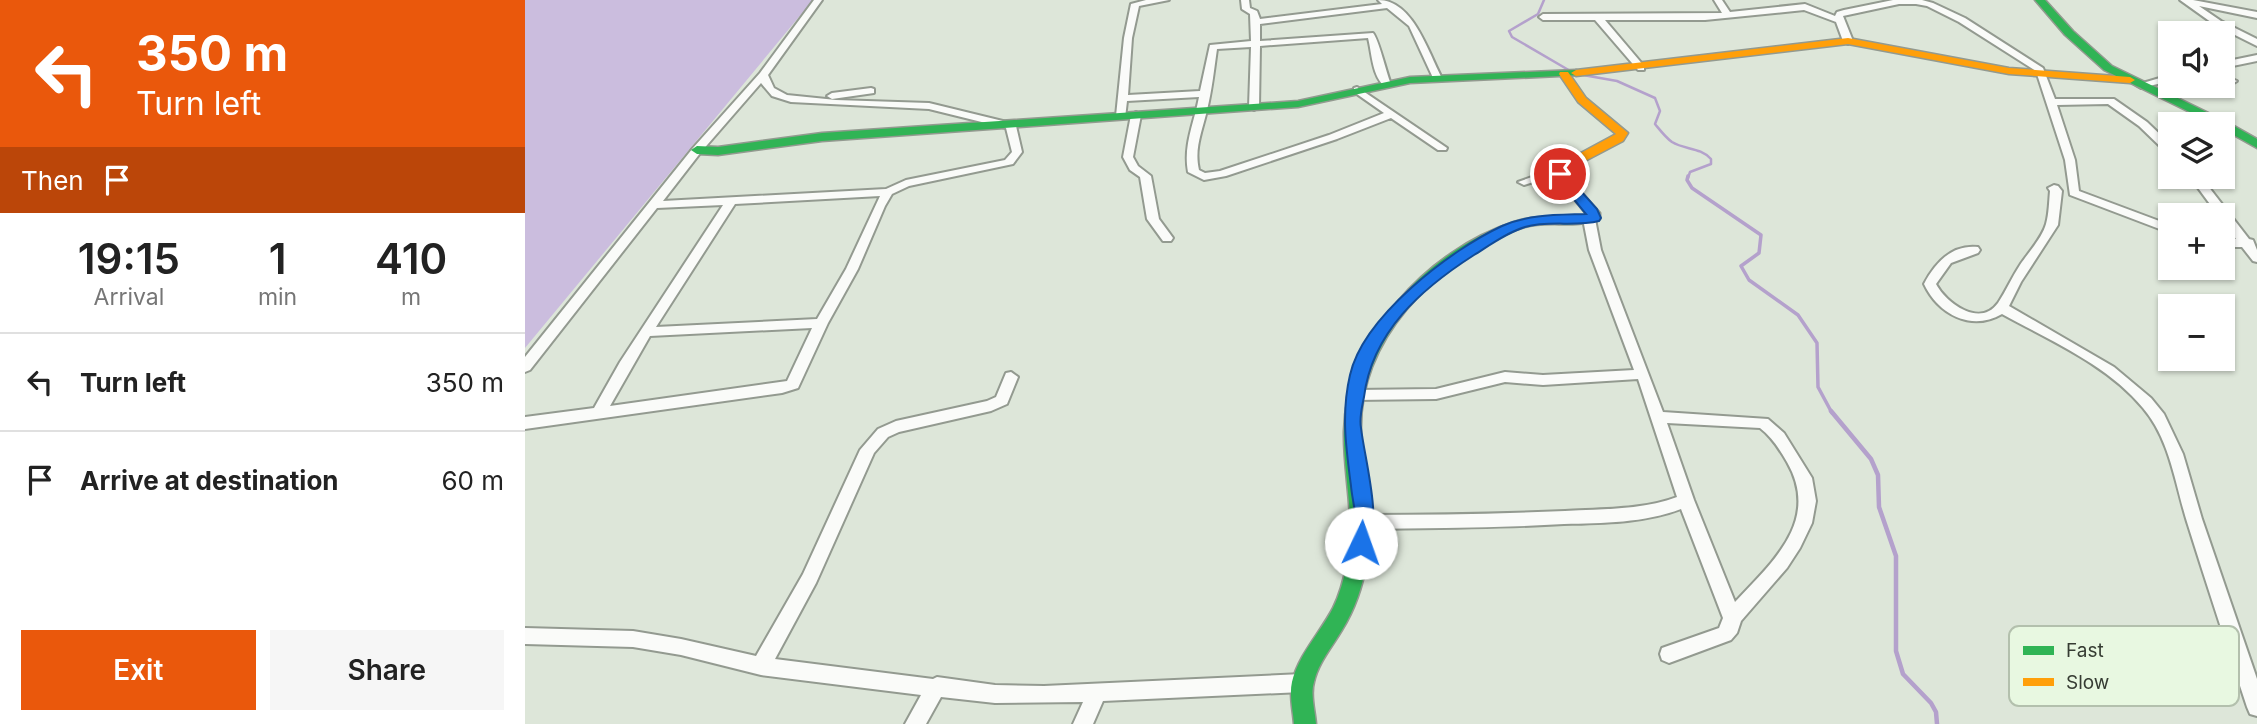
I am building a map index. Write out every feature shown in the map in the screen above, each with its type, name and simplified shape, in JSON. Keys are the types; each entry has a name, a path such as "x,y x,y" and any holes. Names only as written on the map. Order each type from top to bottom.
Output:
{"street":[{"path":"525,367 697,150 763,75 818,0"},
{"path":"1165,0 1137,1 1128,38 1123,98 1128,115 1128,158 1134,168 1145,176 1153,219 1167,238"},
{"path":"1245,0 1246,9 1254,13 1256,22 1254,107"},
{"path":"1718,0 1728,15"},
{"path":"2040,0 2069,33 2108,68 2223,124 2257,144"},
{"path":"1848,41 1838,17 1846,12 1918,1 1975,29 2040,70 2070,160 2074,193 2158,224"},
{"path":"2185,1 2257,15"},
{"path":"2185,1 2218,23 2257,43"},
{"path":"1256,22 1385,3 1413,25 1437,78"},
{"path":"1543,17 1728,15 1805,7 1840,21"},
{"path":"1597,16 1641,68"},
{"path":"1386,84 1378,65 1373,38 1370,36 1211,48 1203,102 1192,142 1194,172 1204,177 1222,174 1391,114"},
{"path":"1123,98 1254,107 1314,102 1386,84 1437,78 1566,74 1641,68 1848,41 2040,75 2140,85 2158,83"},
{"path":"2235,63 2257,58"},
{"path":"1524,182 1557,171 1622,135 1618,129 1586,107 1569,86 1566,74"},
{"path":"763,75 764,83 771,92 791,99 929,106 1011,126"},
{"path":"1357,90 1443,148"},
{"path":"791,99 871,91"},
{"path":"2052,102 2110,101 2143,124 2158,138"},
{"path":"697,150 718,150 822,137 1011,126 1128,115 1203,102"},
{"path":"654,205 888,192 906,183 1009,162 1017,152 1011,126"},
{"path":"1305,724 1302,683 1340,616 1352,587 1365,522 1352,424 1364,356 1406,298 1425,282 1507,229 1549,219 1589,219 1595,216 1557,171"},
{"path":"1973,250 1956,254 1941,264 1930,284 1937,298 1956,312 1973,317 1988,316 2002,308 2015,282 2052,225 2056,191 2054,188"},
{"path":"2205,189 2251,243 2257,258"},
{"path":"525,423 782,388 793,384 798,379 821,323 852,269 879,205 888,192"},
{"path":"599,412 731,201"},
{"path":"1589,219 1595,250 1732,618 1731,628 1725,634 1669,654"},
{"path":"2002,308 2076,350 2127,384 2159,416 2176,452 2230,626"},
{"path":"647,332 821,323"},
{"path":"1355,395 1436,394 1505,377 1543,380 1643,374"},
{"path":"761,666 810,578 868,450 883,433 896,427 991,406 1002,400 1011,377"},
{"path":"1656,417 1763,423 1771,428 1798,463 1809,497 1808,517 1800,538 1732,618"},
{"path":"1365,522 1495,520 1622,513 1680,505 1686,500"},
{"path":"525,636 633,639 761,666 843,678 1007,694 1302,683"},
{"path":"2239,653 2257,707"},
{"path":"915,724 937,686"},
{"path":"1083,724 1097,692"}],"shaded area":[{"path":"525,0 813,0 525,348"}],"waterway":[{"path":"1544,0 1538,14 1509,31 1512,37 1572,72"},
{"path":"1583,75 1617,81 1655,98 1660,111 1655,124 1665,136 1677,145 1702,152 1711,159 1711,164 1690,172 1688,178"},
{"path":"1688,176 1687,180 1692,188 1761,235 1759,253 1741,266 1749,280 1798,315 1817,343 1818,387 1832,413"},
{"path":"1831,411 1871,459 1878,475 1879,507 1896,556 1896,651 1903,674 1931,703 1936,712 1937,724"}],"traffic: fast":[{"path":"2040,0 2069,33 2108,68 2223,124 2257,144"},
{"path":"697,150 718,151 822,137 1298,104 1410,80 1576,73"},
{"path":"1305,724 1303,682 1313,658 1344,607 1358,557 1361,524 1352,431 1355,397 1364,365 1379,336 1422,284 1478,244 1507,229 1536,220 1580,220 1595,216 1570,187"}],"traffic: slow":[{"path":"1576,73 1848,41 2009,71 2130,80"},
{"path":"1564,74 1582,100 1622,133 1619,138 1557,171 1570,187"}],"route":[{"path":"1361,543 1365,522 1353,449 1352,424 1358,374 1364,356 1378,333 1406,298 1478,246 1507,229 1524,223 1549,219 1594,218 1593,212 1560,174"}]}
